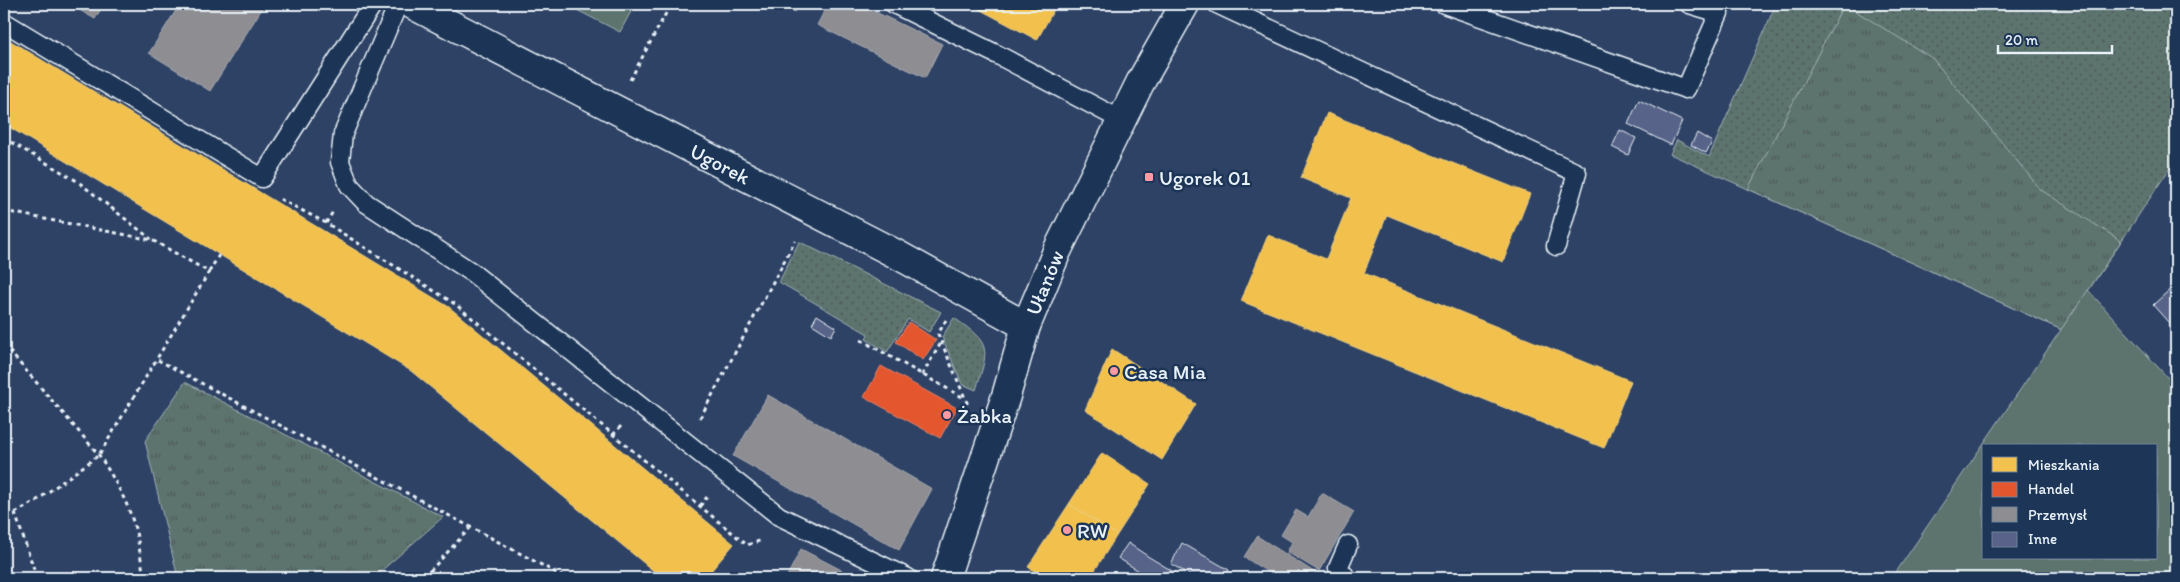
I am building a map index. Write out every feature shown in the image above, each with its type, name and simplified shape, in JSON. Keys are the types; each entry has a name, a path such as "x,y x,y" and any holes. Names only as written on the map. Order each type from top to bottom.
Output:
{"street":[{"name":"Ugorek","path":"411,4 898,255 1026,326"},
{"name":"Ułanów","path":"945,578 1006,396 1026,326 1058,252 1121,120 1185,4"}],"lane":[{"path":"4,22 262,178 372,4"},
{"path":"398,4 343,134 340,162 349,185 366,204 470,271 779,516 908,578"},
{"path":"894,4 998,55 1121,120"},
{"path":"1217,4 1577,173 1556,246"},
{"path":"1444,4 1686,89 1721,8 1689,4"},
{"path":"1347,578 1338,568 1348,545"}],"path":[{"path":"615,110 671,4"},
{"path":"4,138 77,182 152,240 209,272"},
{"path":"292,206 326,223 455,304 747,545 800,525"},
{"path":"4,211 152,240"},
{"path":"687,443 811,211"},
{"path":"4,516 15,513 36,501 99,455 158,360 219,255"},
{"path":"947,318 938,334 968,407"},
{"path":"860,340 964,398"},
{"path":"922,375 941,342"},
{"path":"4,345 99,455 129,509 144,578"},
{"path":"158,360 566,578"},
{"path":"15,513 37,578"},
{"path":"423,578 470,528"},
{"path":"430,570 439,578"}],"green space":[{"path":"565,4 635,4 620,32"},
{"path":"1776,4 2176,4 2176,159 2062,330 1670,154 1677,140 1709,157"},
{"path":"1844,4 1932,58 2041,190 2121,241 2062,330 1748,189"},
{"path":"799,242 941,312 929,332 908,319 887,352 866,339 868,334 779,282"},
{"path":"2088,290 2176,387 2176,578 1892,578 1982,446 1982,560 2158,560 2158,444 1983,444"},
{"path":"954,318 975,334 984,348 985,356 976,390 962,384 942,337"},
{"path":"185,382 443,517 373,578 178,578 145,441"}],"building: Mieszkania":[{"path":"979,4 1057,4 1037,40 977,8"},
{"path":"4,37 449,307 734,544 705,578 662,578 411,371 4,124"},
{"path":"1327,113 1530,194 1503,262 1387,215 1364,273 1631,381 1604,448 1241,301 1268,235 1326,259 1351,198 1301,178"},
{"path":"1112,349 1196,404 1162,460 1085,410"},
{"path":"1102,453 1150,484 1117,535 1069,504"},
{"path":"1069,504 1117,535 1090,578 1045,578 1028,567"}],"building: Handel":[{"path":"909,322 936,340 923,360 896,342"},
{"path":"881,366 957,408 940,438 864,397"}],"building: Przemysł":[{"path":"69,4 104,4 95,19"},
{"path":"180,4 265,4 210,91 149,53"},
{"path":"778,4 799,4 795,12"},
{"path":"828,4 859,4 942,44 925,78 817,25"},
{"path":"768,395 932,489 899,550 733,456"},
{"path":"1322,493 1354,512 1319,571 1287,552 1292,542 1281,535 1296,510 1308,517"},
{"path":"1257,536 1314,572 1310,578 1277,578 1244,557"},
{"path":"801,549 857,578 786,578"}],"building: Inne":[{"path":"1639,100 1682,121 1671,145 1628,124"},
{"path":"1620,130 1636,138 1628,155 1612,147"},
{"path":"1697,133 1712,142 1706,153 1691,145"},
{"path":"2176,284 2176,331 2153,305"},
{"path":"817,315 836,327 831,336 812,324"},
{"path":"1128,543 1184,578 1135,578 1139,571 1118,558"},
{"path":"1182,543 1229,570 1224,578 1195,578 1171,564"}],"place":[{"name":"Ugorek 01","path":"1149,177"},
{"name":"Casa Mia","path":"1114,371"},
{"name":"Żabka","path":"947,415"},
{"name":"RW","path":"1067,530"}]}
